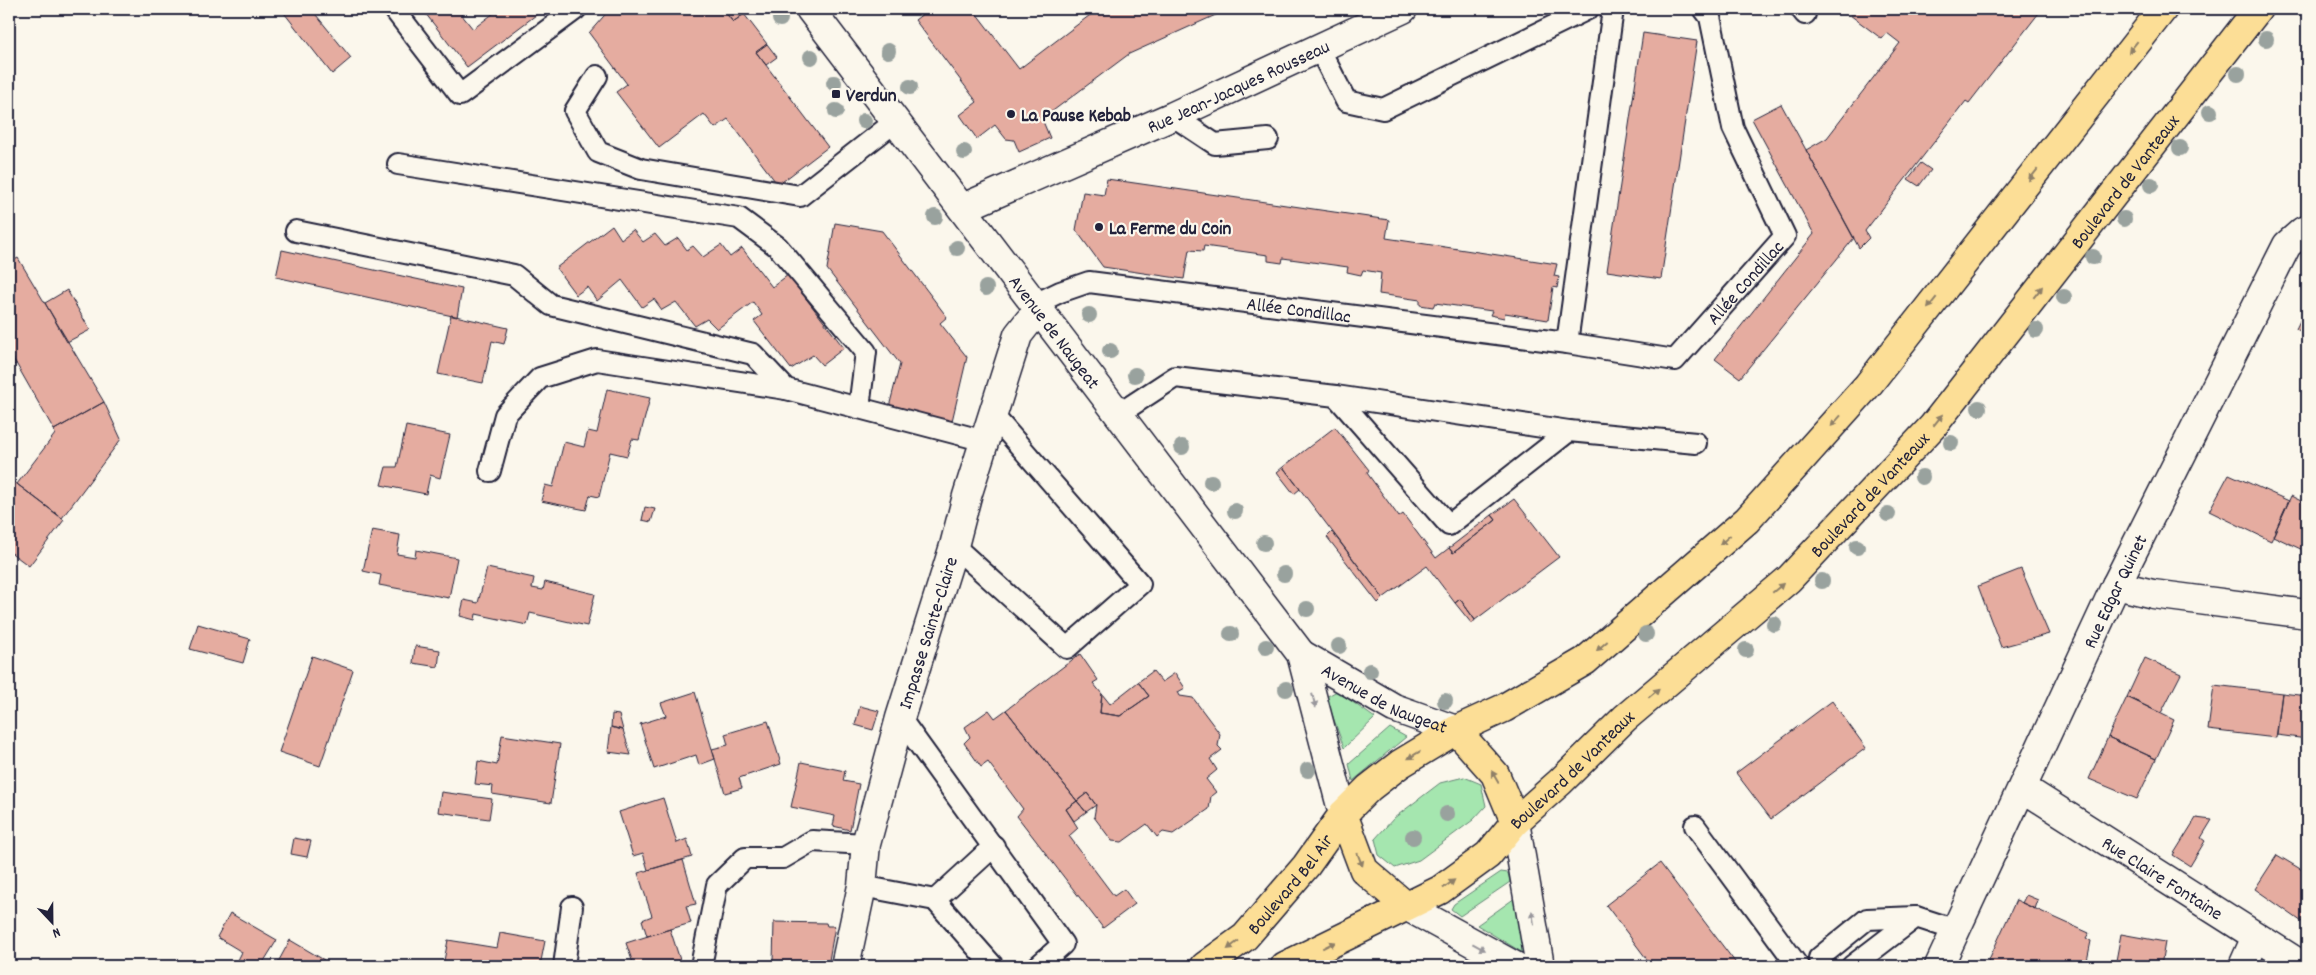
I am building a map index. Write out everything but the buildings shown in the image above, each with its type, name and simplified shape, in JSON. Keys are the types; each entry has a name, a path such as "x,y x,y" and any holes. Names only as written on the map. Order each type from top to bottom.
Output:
{"main road":[{"path":"1344,814 1368,788 1400,764 1456,730 1504,708 1585,661 1747,520 1868,385 2163,9"},
{"name":"Boulevard de Vanteaux","path":"1406,906 1440,890 1488,855 1515,822 1560,782 1625,718 1789,579 1933,426 2258,9"},
{"name":"Avenue de Naugeat","path":"1456,730 1495,774 1515,822"},
{"name":"Avenue de Naugeat","path":"1344,814 1364,870 1406,906"},
{"name":"Boulevard Bel Air","path":"1205,966 1245,937 1306,866 1344,814"},
{"path":"1285,966 1406,906"}],"street":[{"name":"Avenue de Naugeat","path":"810,9 1038,309 1120,413 1301,654 1344,814"},
{"name":"Rue Jean-Jacques Rousseau","path":"963,208 1173,116 1403,9"},
{"name":"Rue Edgar Quinet","path":"1939,966 2116,585 2287,245 2302,231 2307,231"},
{"name":"Impasse Sainte-Claire","path":"845,966 862,886 866,844 900,718 954,546 992,414 1018,335 1038,309"},
{"path":"2116,585 2153,594 2307,614"},
{"name":"Avenue de Naugeat","path":"1301,654 1394,708 1456,730"},
{"name":"Rue Claire Fontaine","path":"2023,788 2303,966"},
{"name":"Avenue de Naugeat","path":"1515,822 1540,966"},
{"name":"Avenue de Naugeat","path":"1406,906 1515,966"},
{"path":"2243,966 2256,937"}],"lane":[{"path":"394,9 460,95 576,9"},
{"path":"1319,48 1346,101 1383,109 1588,9"},
{"path":"1567,343 1613,9"},
{"name":"Allée Condillac","path":"1038,309 1060,292 1089,282 1567,343 1675,360 1785,236 1734,128 1710,17 1704,9"},
{"path":"597,76 575,111 598,152 641,169 800,196 896,121"},
{"path":"1173,116 1215,144 1268,138"},
{"path":"398,164 739,218 778,247 866,352 859,408"},
{"path":"296,231 514,275 551,305 753,354 786,389"},
{"path":"490,472 506,415 540,378 597,360 786,389 985,441"},
{"path":"1120,413 1176,377 1336,396 1569,431 1696,444"},
{"path":"1336,396 1449,524 1569,431"},
{"path":"954,546 1067,648 1140,584 992,414"},
{"path":"900,718 1063,944 1038,966"},
{"path":"1695,826 1798,966"},
{"path":"701,966 717,885 744,858 784,858 812,841 866,844"},
{"path":"936,900 994,846"},
{"path":"862,886 936,900 993,966"},
{"path":"564,966 572,907"},
{"path":"1819,958 1867,919 1916,917 1956,930"},
{"path":"1852,966 1916,917"}],"green space":[{"path":"1337,691 1375,718 1344,748 1326,697"},
{"path":"1390,728 1406,737 1353,781 1349,764"},
{"path":"1464,777 1481,784 1486,806 1473,820 1419,860 1395,868 1379,855 1375,839 1394,818 1440,783"},
{"path":"1501,872 1508,873 1510,882 1460,916 1451,909 1454,904"},
{"path":"1515,898 1533,959 1477,925"}],"place":[{"name":"Verdun","path":"836,94"},
{"name":"La Pause Kebab","path":"1011,114"},
{"name":"La Ferme du Coin","path":"1099,227"}]}
